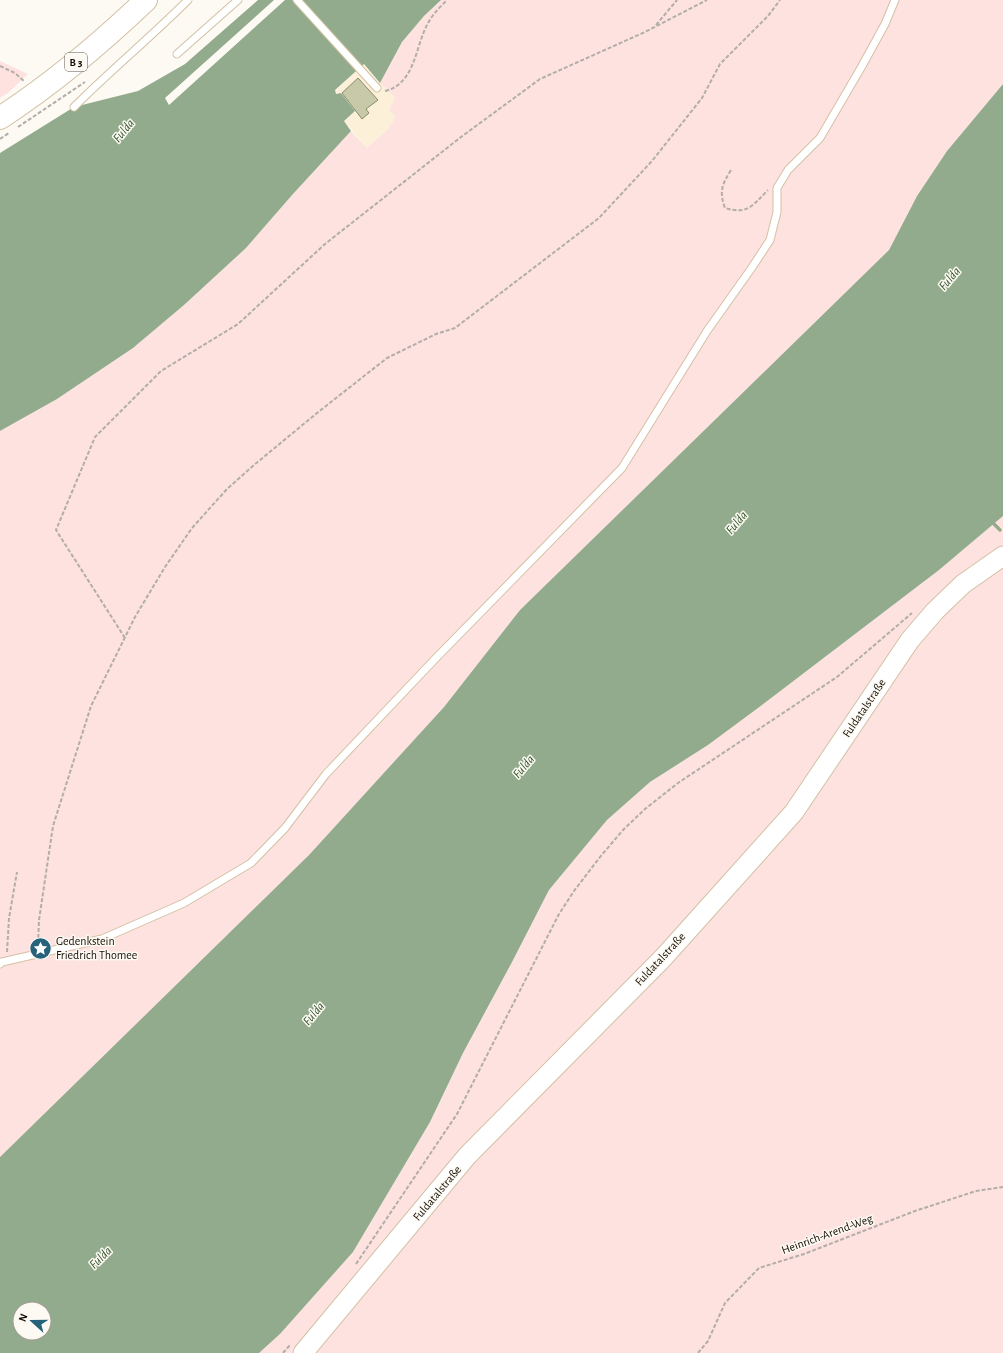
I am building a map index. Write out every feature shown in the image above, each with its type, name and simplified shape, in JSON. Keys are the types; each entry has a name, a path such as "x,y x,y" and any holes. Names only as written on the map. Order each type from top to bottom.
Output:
{"main road":[{"name":"B 3","path":"0,118 34,94 99,43 146,0"},
{"name":"Fuldatalstraße","path":"303,1353 467,1156 663,958 794,812 910,640 935,611 963,584 1003,556"}],"lane":[{"path":"74,107 188,0"},
{"path":"177,54 238,0"},
{"path":"296,0 377,88"},
{"path":"3,963 102,939 184,903 251,864 285,828 326,774 622,468 707,331 770,240 777,212 777,188 788,170 820,138 862,66 885,24 896,0"}],"path":[{"path":"377,88 386,92 396,88 406,77 411,70 426,26 435,12 447,0"},
{"path":"655,26 676,0"},
{"path":"125,638 56,530 95,436 161,371 238,324 325,244 467,132 540,79 655,26 707,0"},
{"path":"38,954 39,920 53,826 91,706 135,617 165,567 192,528 227,489 254,465 316,413 387,358 436,334 455,328 600,218 652,161 702,98 720,64 768,16 780,0"},
{"path":"0,66 15,73 28,84 34,94"},
{"path":"0,139 91,78"},
{"path":"731,170 723,183 721,198 725,208 736,212 746,210 769,189 777,188"},
{"path":"353,1268 457,1114 563,908 574,891 614,841 645,808 663,794 837,677 916,610"},
{"path":"3,963 17,872"},
{"name":"Heinrich-Arend-Weg","path":"698,1353 708,1341 725,1303 759,1268 804,1254 915,1211 976,1191 1003,1187"}],"shaded area":[{"path":"441,0 1003,0 1003,84 947,151 917,196 889,250 520,610 444,707 309,855 0,1157 0,969 6,962 0,962 0,431 57,399 133,348 184,305 246,248 351,131 367,148 389,128 396,116 389,111 395,97 380,83 402,42 424,16"},
{"path":"0,61 28,74 8,93 0,98"},
{"path":"364,64 380,83 395,97 396,116 389,128 367,148 344,121 355,111 336,94 335,91"},
{"path":"1003,516 1003,1353 259,1353 280,1334 353,1252 430,1122 463,1053 549,890 607,820 650,782 708,745 758,708 939,570"}],"water":[{"name":"Fulda","path":"258,0 274,0 165,98 169,105 285,0 441,0 424,16 402,42 380,83 364,64 335,90 336,94 341,93 355,111 344,121 351,131 246,248 184,305 133,348 57,399 0,431 0,153 74,107 138,91 185,64"},
{"name":"Fulda","path":"1003,84 1003,516 939,570 758,708 708,745 650,782 607,820 549,890 463,1053 430,1122 353,1252 280,1334 259,1353 0,1353 0,1157 309,855 444,707 520,610 889,250 917,196 947,151"}],"building":[{"path":"358,78 378,100 366,109 369,113 362,119 342,93"}],"waterway":[{"path":"993,523 1000,530"}],"place":[{"name":"Gedenkstein Friedrich Thomee","path":"40,948"}]}
